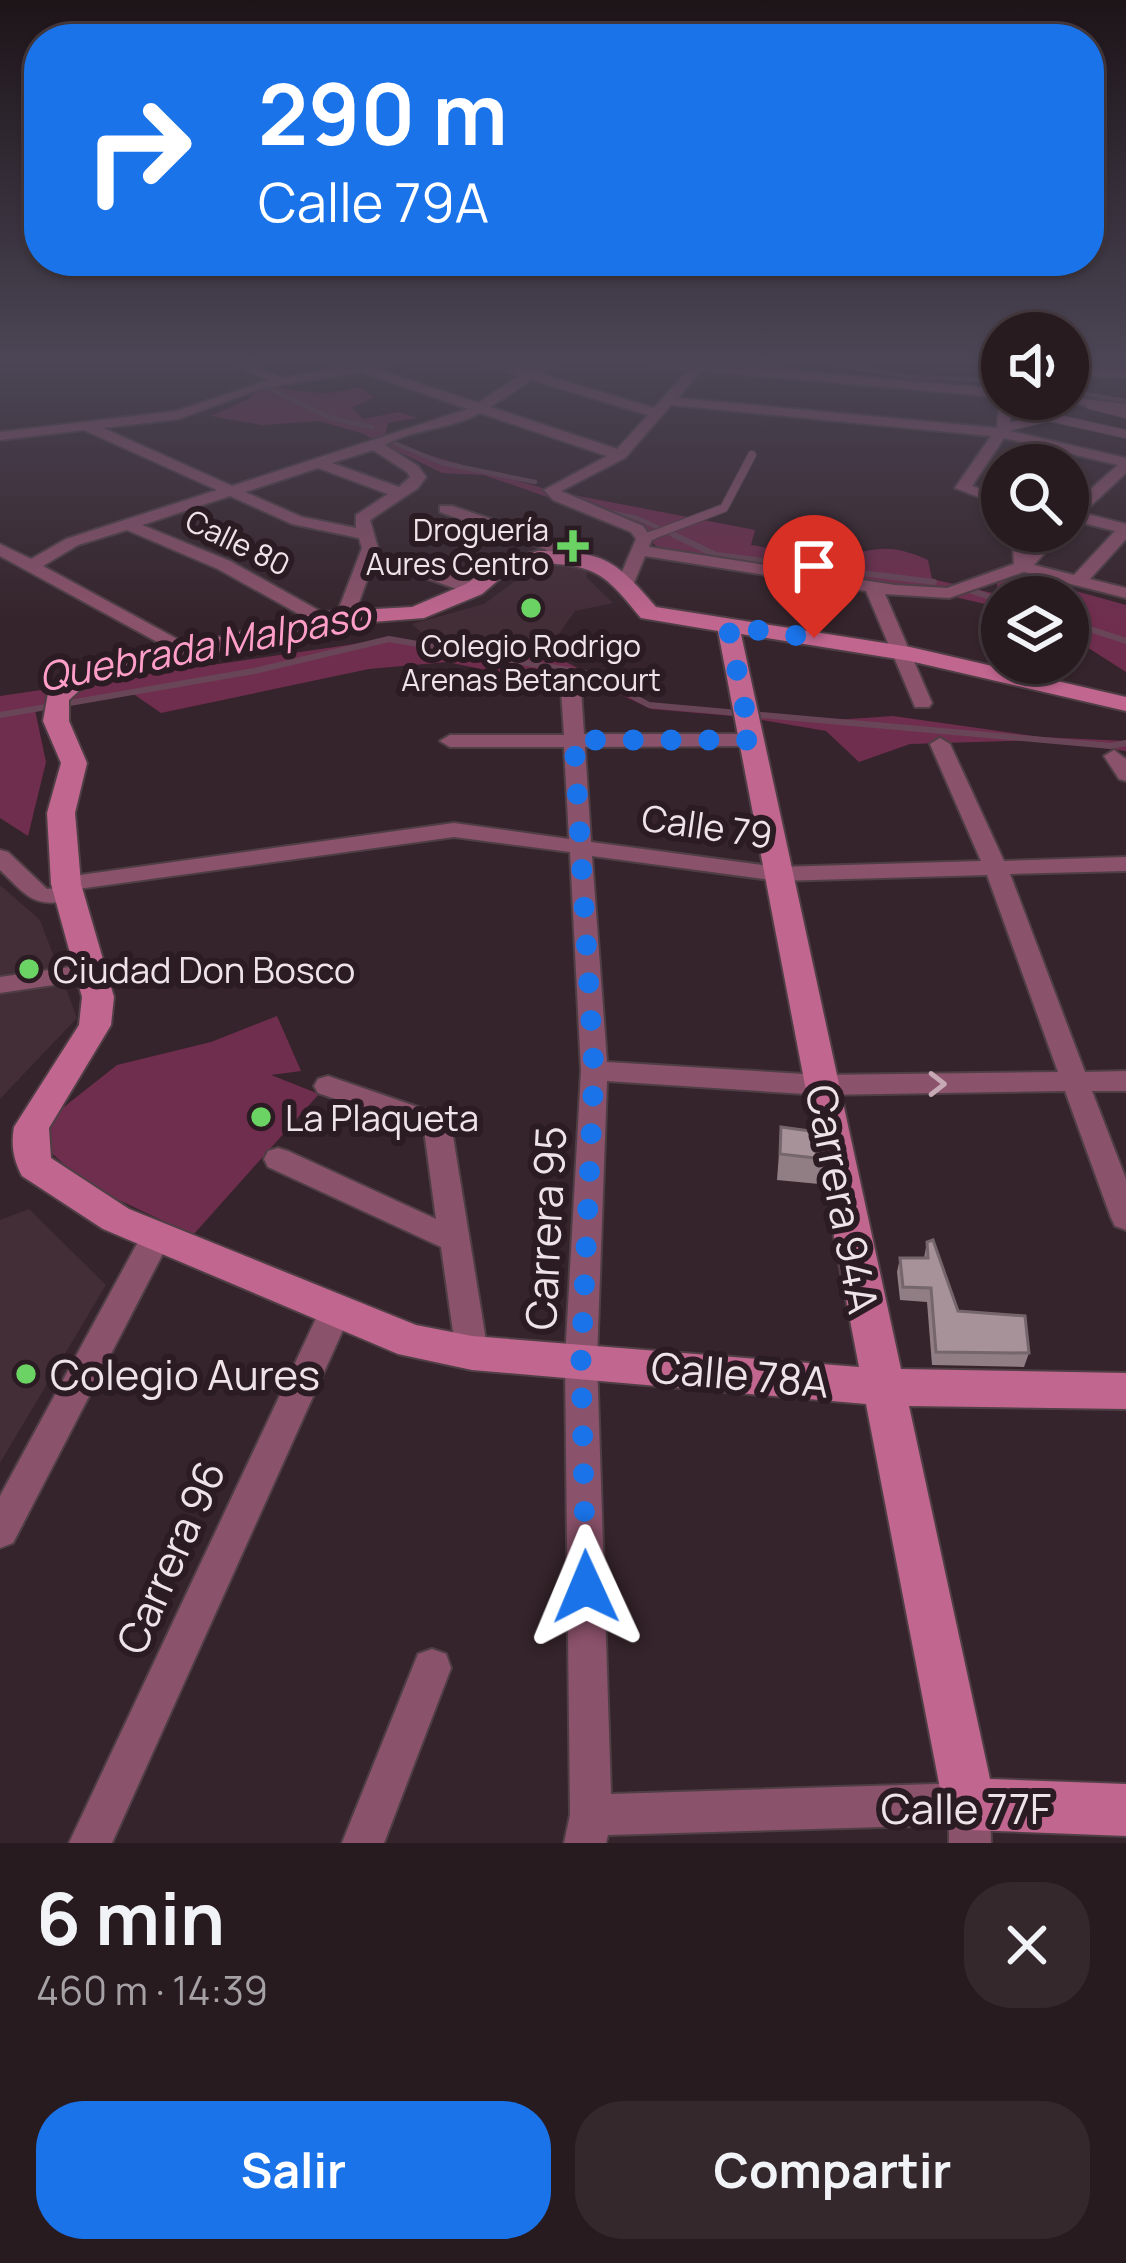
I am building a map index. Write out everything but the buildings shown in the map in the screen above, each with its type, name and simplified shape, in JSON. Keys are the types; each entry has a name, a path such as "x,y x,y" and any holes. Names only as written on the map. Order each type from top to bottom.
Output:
{"street":[{"path":"136,449 298,521 364,534"},
{"path":"31,566 73,542 363,449"},
{"path":"333,617 370,548 361,526 366,513 418,477 381,449"},
{"path":"602,449 620,455"},
{"path":"625,449 552,490 558,497 637,529 643,545 625,586"},
{"path":"1089,454 1126,464"},
{"path":"981,461 963,488 981,494"},
{"path":"316,464 400,493"},
{"path":"1089,498 1126,464"},
{"path":"446,509 551,545 562,556"},
{"path":"1083,576 1126,529 1089,521"},
{"name":"Calle 80","path":"127,524 333,617"},
{"path":"643,545 873,586 949,593 1023,567 1037,552"},
{"path":"0,549 183,650"},
{"path":"1022,552 1023,567"},
{"path":"0,985 92,971 67,889 61,813 74,763 56,722 57,704 71,685 183,650 333,617 416,613 474,589 515,562 562,556 613,570 649,613 899,651 1126,704"},
{"path":"362,564 408,566 474,589"},
{"path":"1023,567 1058,576"},
{"path":"1089,584 1126,593"},
{"path":"873,586 922,703"},
{"name":"Carrera 94A","path":"728,626 970,1824"},
{"name":"Carrera 95","path":"571,689 594,1071 581,1360 588,1829"},
{"path":"450,741 751,740"},
{"path":"940,744 995,866 1126,1217"},
{"name":"Calle 79","path":"67,889 454,830 778,874 1126,864"},
{"path":"0,857 42,897 67,889"},
{"name":"Calle 78A","path":"92,971 98,997 94,1025 32,1126 29,1145 35,1166 116,1219 156,1238 412,1342 472,1353 881,1387 1126,1391"},
{"path":"594,1071 820,1085 1126,1081"},
{"path":"328,1086 437,1124 472,1353"},
{"path":"278,1159 452,1240"},
{"path":"0,1531 156,1238"},
{"name":"Carrera 96","path":"90,1843 336,1310"},
{"path":"363,1843 432,1668"},
{"name":"Calle 77F","path":"588,1829 970,1824 1126,1810"}],"lane":[{"path":"643,545 724,508 752,454"}],"shaded area":[{"path":"393,449 553,491 755,530 751,545 826,557 901,551 928,560 932,579 981,590 981,603 904,585 664,553 636,528 484,475 442,473"},
{"name":"Colegio Rodrigo Arenas Betancourt","path":"541,564 589,568 586,577 613,603 575,611 547,651 433,643 412,624 484,604 519,578 536,575"},
{"path":"1089,595 1126,605 1126,672 1089,648"},
{"path":"389,639 562,660 650,705 820,721 893,716 1040,737 1126,741 1126,751 1041,740 910,744 859,762 826,731 744,717 651,709 579,675 535,680 447,662 369,669 161,713 129,691 35,710 46,762 28,836 0,818 0,696"},
{"name":"Ciudad Don Bosco","path":"0,885 40,920 77,1018 0,1099"},
{"path":"277,1016 301,1071 271,1075 319,1094 193,1235 87,1185 46,1148 55,1114 117,1065 211,1042"},
{"name":"Colegio Aures","path":"29,1209 106,1285 0,1463 0,1220"}],"waterway":[{"path":"409,449 442,463 535,482"},
{"path":"608,512 637,518 681,538"},
{"path":"674,535 716,555 934,582"},
{"path":"972,591 981,594"},
{"path":"1089,629 1126,641"},
{"name":"Quebrada Malpaso","path":"0,715 254,671 389,639 614,678 630,684 631,695 649,705 1111,746 1126,743"}],"place":[{"name":"Droguería Aures Centro","path":"573,546"},
{"name":"Colegio Rodrigo Arenas Betancourt","path":"531,608"},
{"name":"Ciudad Don Bosco","path":"29,969"},
{"name":"La Plaqueta","path":"261,1117"},
{"name":"Colegio Aures","path":"26,1374"}],"route":[{"path":"586,1587 581,1360 594,1071 574,740 751,740 728,626 814,638"}]}
